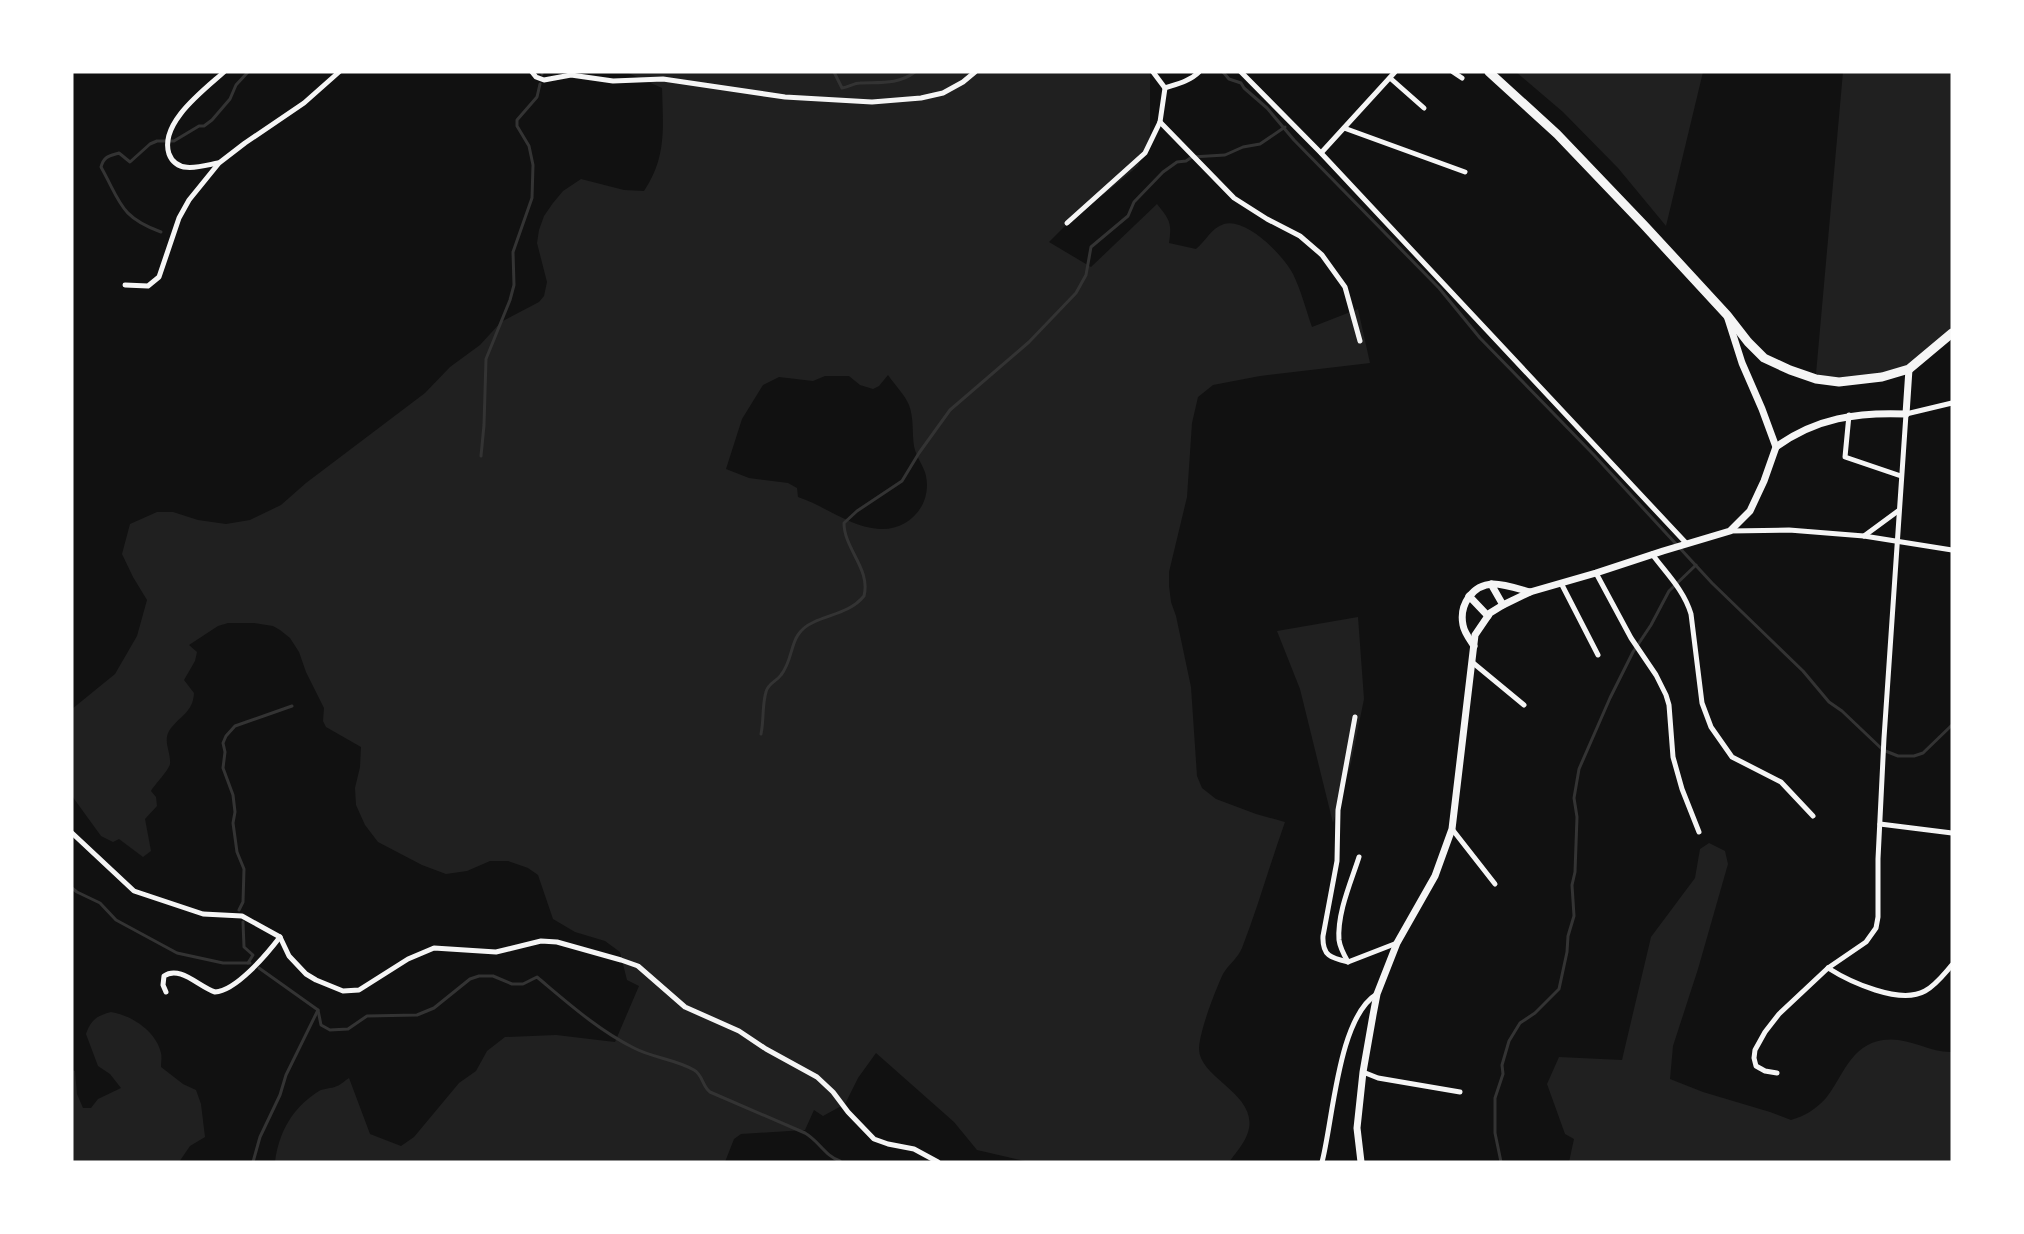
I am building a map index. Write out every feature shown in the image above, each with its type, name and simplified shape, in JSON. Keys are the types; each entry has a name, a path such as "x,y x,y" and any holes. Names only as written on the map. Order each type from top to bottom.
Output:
{"main road":[{"path":"1489,72 1557,134 1727,315 1764,358 1816,379 1839,382 1868,379 1909,369 1952,333"}],"street":[{"path":"219,162 194,168 179,166 173,162 168,152 167,139 170,129 178,118 224,72"},
{"path":"125,285 148,286 159,277 179,218 189,200 219,162 304,104 339,72"},
{"path":"532,72 536,77 544,80 571,75 612,81 663,79 785,96 872,102 921,98 943,93 975,72"},
{"path":"1067,223 1145,153 1160,122 1165,88 1152,72"},
{"path":"1165,88 1183,83 1199,72"},
{"path":"1241,72 1321,153 1685,544"},
{"path":"1321,153 1395,72"},
{"path":"1453,72 1462,78"},
{"path":"1390,78 1424,108"},
{"path":"1160,122 1234,198 1300,236 1322,255 1345,287 1360,341"},
{"path":"1344,128 1465,172"},
{"path":"1727,315 1742,363 1776,447"},
{"path":"1777,1073 1765,1071 1756,1066 1755,1050 1765,1032 1779,1014 1828,968 1866,942 1876,928 1884,738 1909,369"},
{"path":"1730,531 1755,504 1776,447 1791,436 1849,415 1906,414 1952,403"},
{"path":"1849,415 1845,457 1901,476"},
{"path":"1864,536 1898,511"},
{"path":"1361,1162 1358,1128 1363,1072 1377,994 1397,943 1435,876 1452,829 1475,635 1488,616 1503,604 1530,592 1730,531 1789,530 1864,536 1952,550"},
{"path":"1652,554 1687,602 1691,614 1702,704 1711,727 1732,757 1781,782 1813,816"},
{"path":"1596,573 1631,638 1656,675 1666,695 1669,705 1673,757 1682,789 1699,832"},
{"path":"1561,584 1598,655"},
{"path":"1475,648 1463,626 1462,612 1469,596 1484,585 1530,592"},
{"path":"1491,585 1503,604"},
{"path":"1469,596 1488,616"},
{"path":"1472,662 1524,705"},
{"path":"1355,717 1338,810 1336,861 1323,946 1325,952 1338,960 1348,962 1397,943"},
{"path":"1880,825 1952,833"},
{"path":"1452,829 1495,884"},
{"path":"72,833 134,891 203,914 242,916 280,937 289,956 306,974 327,985 351,992 369,984 408,959 434,948 496,952 542,941 557,942 638,966 685,1007 739,1031 817,1077 874,1139 914,1149 938,1162"},
{"path":"1348,962 1340,947 1340,929 1344,905 1359,857"},
{"path":"166,992 163,985 164,976 171,972 181,974 214,992 225,990 259,961 280,937"},
{"path":"1828,968 1857,984 1911,995 1927,990 1952,965"},
{"path":"1322,1162 1331,1104 1347,1044 1362,1008 1369,999 1377,994"},
{"path":"1363,1072 1378,1078 1460,1092"}],"shaded area":[{"path":"626,72 1150,72 1150,138 1138,166 1084,207 1049,242 1091,267 1157,204 1169,222 1169,243 1196,249 1216,228 1224,224 1233,224 1253,232 1273,248 1293,274 1312,327 1358,309 1370,363 1260,376 1213,385 1198,397 1192,423 1187,497 1169,572 1171,602 1191,687 1197,776 1202,788 1216,799 1285,822 1242,948 1223,974 1208,1011 1200,1040 1201,1059 1208,1069 1239,1098 1246,1109 1249,1121 1247,1135 1229,1162 1029,1162 977,1150 954,1122 876,1053 858,1078 845,1104 823,1116 814,1110 805,1130 741,1134 734,1139 725,1162 275,1162 288,1122 301,1105 321,1090 332,1088 349,1078 370,1134 401,1146 414,1137 459,1083 476,1071 487,1051 505,1037 556,1035 615,1042 639,986 627,980 620,952 605,941 575,932 553,919 538,875 528,868 508,861 490,861 467,871 446,874 422,865 378,842 365,825 356,805 355,788 360,767 361,747 326,727 323,721 324,708 299,652 290,638 273,626 228,623 218,626 189,645 197,652 195,661 184,680 194,693 193,700 188,710 167,735 170,764 151,791 156,797 157,806 145,819 151,851 143,857 119,839 113,842 101,836 72,796 72,709 115,674 137,636 147,600 122,554 130,524 157,512 173,512 198,520 226,524 250,520 281,505 306,483 425,393 450,367 480,345 501,322 539,302 544,296 547,282 537,243 544,216 563,191 581,179 624,190 644,191 657,166 660,154 663,129 662,88","holes":["888,375 902,393 911,410 914,446 926,476 927,487 922,506 909,521 890,528 868,527 798,497 797,488 788,483 749,478 726,469 742,419 763,385 779,377 813,381 825,376 849,376 860,385 873,389 879,386"]},
{"path":"1516,72 1703,72 1666,226 1618,168 1563,112"},
{"path":"1843,72 1952,72 1952,334 1929,353 1903,368 1879,375 1853,378 1816,374"},
{"path":"1358,617 1364,699 1351,763 1333,823 1300,689 1277,631"},
{"path":"1709,843 1725,851 1728,864 1673,1046 1670,1079 1791,1120 1806,1114 1822,1102 1848,1063 1863,1048 1872,1043 1892,1039 1901,1040 1944,1052 1952,1052 1952,1162 1569,1162 1574,1139 1565,1134 1547,1084 1559,1057 1622,1060 1651,937 1695,878 1700,849"},
{"path":"111,1012 142,1025 158,1045 161,1067 183,1084 196,1090 201,1104 205,1137 190,1146 179,1162 72,1162 72,1070 75,1071 77,1094 83,1108 91,1108 98,1099 121,1088 110,1074 98,1066 86,1034 95,1019"}],"waterway":[{"path":"161,232 137,221 123,207 101,167 104,161 107,157 119,153 130,162 150,144 157,141 174,141 199,126 204,126 230,99 236,85 248,72"},
{"path":"834,72 842,88 858,83 895,81 915,72"},
{"path":"1223,72 1229,79 1241,83 1267,108 1294,140 1439,288 1480,338 1594,455 1712,583 1803,671 1829,702 1842,711 1883,750 1898,756 1914,756 1923,753 1952,725"},
{"path":"481,456 486,359 510,300 514,285 513,252 532,198 533,165 529,146 517,126 517,120 537,97 540,84"},
{"path":"761,734 767,689 786,668 800,633 814,622 853,606 864,596 864,577 848,542 844,523 857,511 902,481 950,410 1029,342 1076,293 1086,275 1091,247 1128,216 1134,202 1163,172 1177,162 1186,161 1192,157 1225,155 1243,147 1260,144 1285,127"},
{"path":"1501,1162 1495,1133 1495,1098 1503,1074 1502,1065 1509,1041 1520,1023 1535,1013 1559,989 1567,952 1568,936 1574,916 1572,885 1575,872 1577,817 1574,798 1579,769 1633,652 1669,591 1696,565"},
{"path":"239,910 243,902 244,869 237,852 233,823 235,812 233,795 223,768 225,752 223,743 235,726 292,706"},
{"path":"72,888 100,903 116,920 177,953 223,963 250,963"},
{"path":"243,922 244,947 253,955 248,963"},
{"path":"259,968 318,1010 321,1025 330,1030 348,1029 367,1016 417,1015 434,1008 470,979 479,976 493,976 512,984 523,984 537,977 584,1016 621,1041 641,1051 694,1070 710,1092 805,1133 830,1156 840,1161"},
{"path":"253,1162 260,1137 280,1095 286,1075 318,1010"}]}
